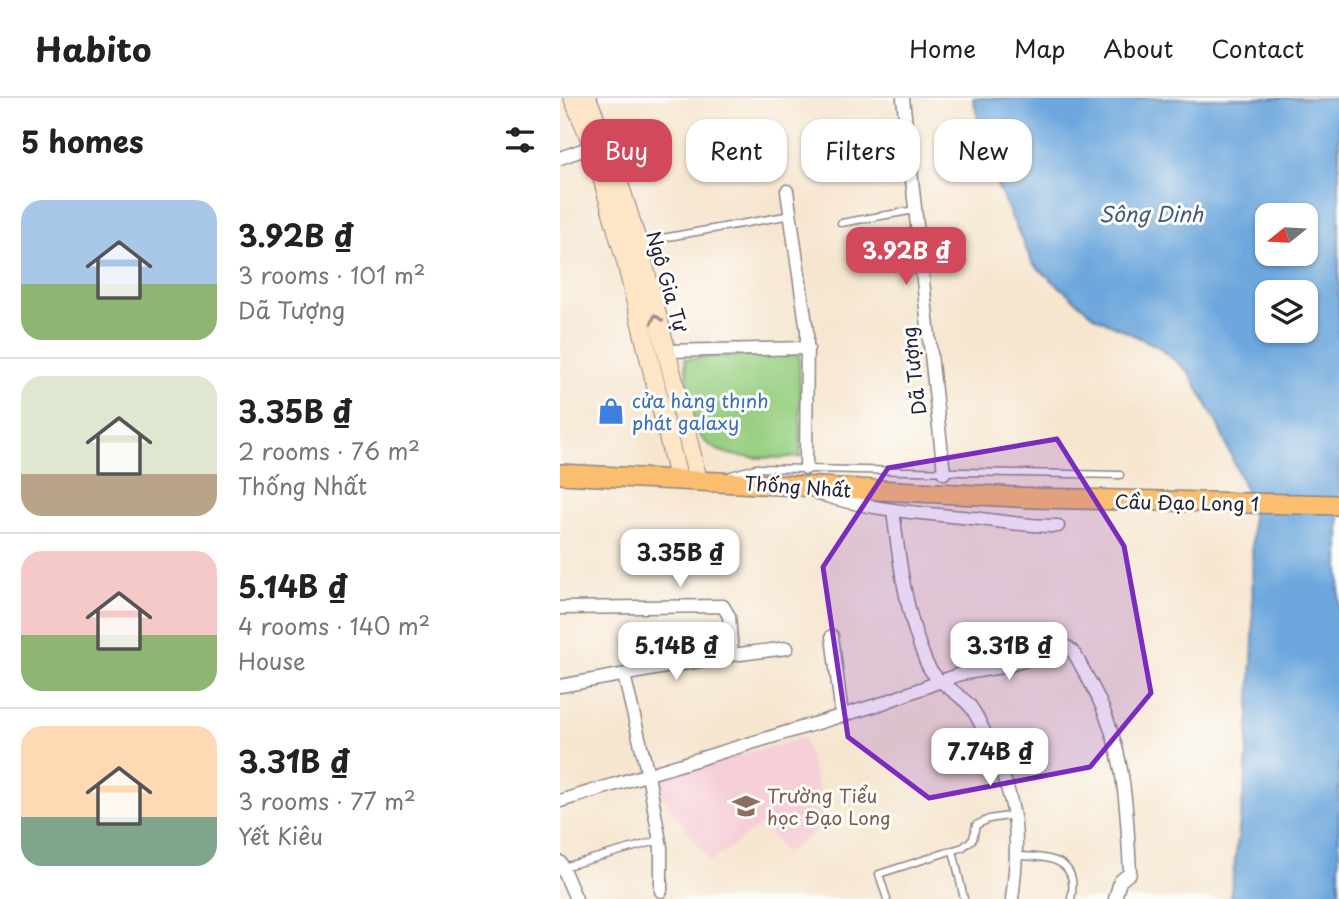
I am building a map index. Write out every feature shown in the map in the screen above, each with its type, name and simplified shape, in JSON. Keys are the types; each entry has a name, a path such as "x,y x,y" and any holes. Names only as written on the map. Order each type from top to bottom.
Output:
{"main road":[{"name":"Ngô Gia Tự","path":"573,98 585,119"},
{"name":"Ngô Gia Tự","path":"587,98 593,119"},
{"name":"Ngô Gia Tự","path":"610,182 657,353 678,478"},
{"name":"Ngô Gia Tự","path":"613,182 635,243 635,270"},
{"name":"Ngô Gia Tự","path":"657,353 705,480"},
{"name":"Thống Nhất","path":"560,474 705,480 805,478 1035,498"},
{"name":"Cầu Đạo Long 1","path":"1035,498 1339,505"}],"street":[{"name":"Dã Tượng","path":"903,98 944,473"},
{"path":"560,158 581,150"},
{"path":"787,191 808,348 805,478 847,503 1033,527 1058,526"},
{"path":"657,353 808,348"},
{"path":"893,510 913,622 926,663 939,683 953,690 971,707 1003,774 1016,815 1018,856 1012,899"},
{"path":"560,608 723,606 729,616 732,655"},
{"path":"832,636 842,716"},
{"path":"560,801 842,716 960,674 1007,666 1067,647 1071,649 1109,720 1126,785 1130,873 1120,881 1115,899"},
{"path":"560,686 732,655 787,648"},
{"path":"624,675 648,775 660,840 661,891"},
{"path":"561,864 576,899"}],"lane":[{"path":"841,223 915,211"},
{"path":"635,243 791,215"},
{"path":"805,478 944,473 1120,475"},
{"path":"887,899 879,874 953,850 973,839 976,825 989,819 1016,815"},
{"path":"561,864 660,840"},
{"path":"953,850 964,899"},
{"path":"1018,856 1052,858 1066,866 1074,887 1071,899"}],"highlighted area":[{"path":"1057,439 1124,546 1151,693 1090,767 929,798 848,737 823,567 888,468"}],"shaded area":[{"name":"Trường Tiểu học Đạo Long","path":"804,738 828,823 785,854 763,824 709,862 657,789 665,775"}],"green space":[{"path":"799,351 801,457 755,458 725,453 712,447 701,437 690,409 685,359"}],"water":[{"name":"Sông Dinh","path":"973,98 1339,98 1339,899 1230,899 1246,776 1253,642 1252,505 1218,425 1189,372 1157,346 1095,317 1033,264 996,182 1032,182 1032,119 978,119"}],"place":[{"name":"cửa hàng thịnh phát galaxy","path":"611,411"},
{"name":"Trường Tiểu học Đạo Long","path":"746,806"}]}
